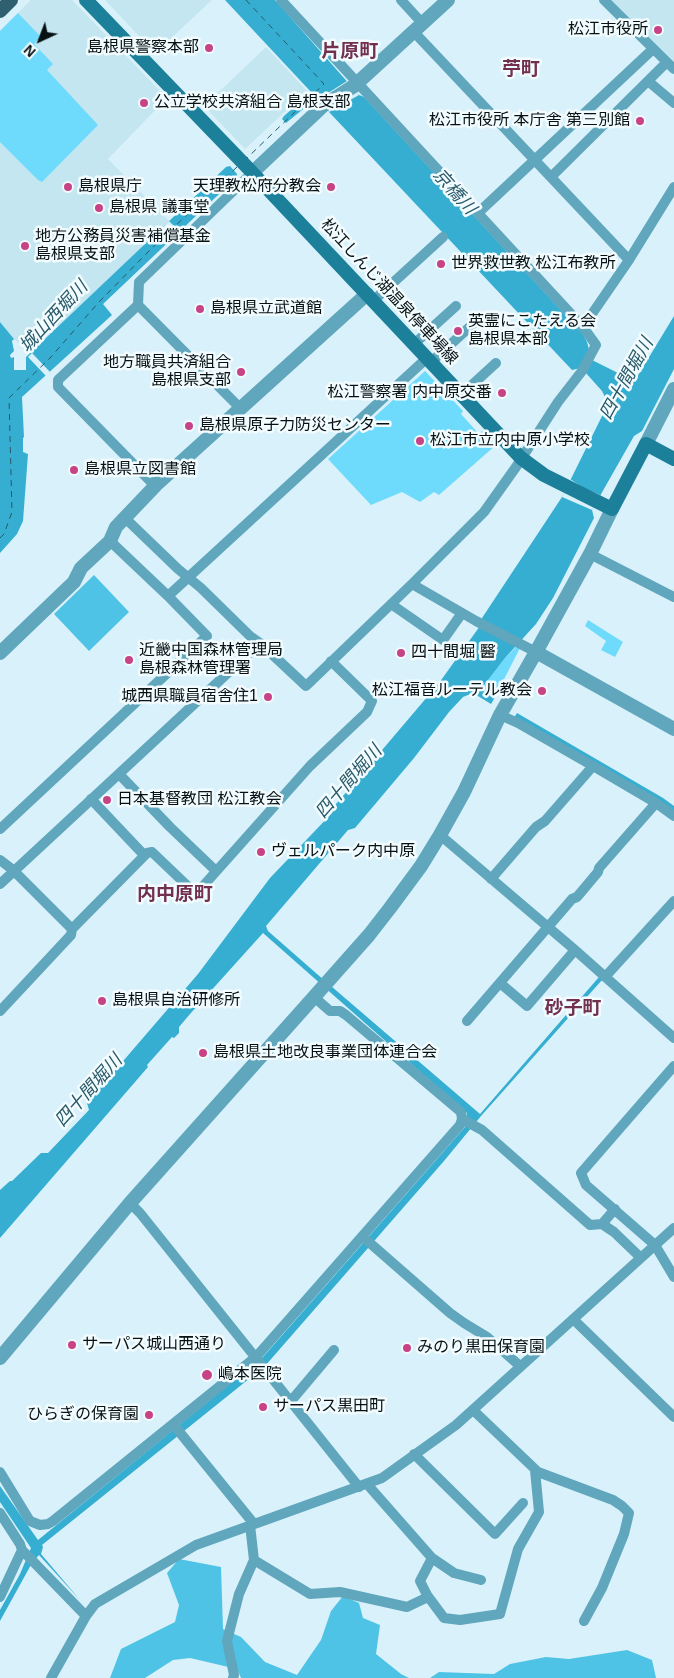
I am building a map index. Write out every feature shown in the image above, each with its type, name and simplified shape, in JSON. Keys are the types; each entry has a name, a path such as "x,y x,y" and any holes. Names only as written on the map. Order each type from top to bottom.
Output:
{"main road":[{"path":"0,11 11,0"},
{"name":"松江しんじ湖温泉停車場線","path":"86,0 246,165 521,458 566,487 606,506"},
{"path":"606,506 646,444 674,460"}],"street":[{"path":"125,518 187,578 202,588 250,636 306,686 484,512 558,402 582,372 596,345 584,327 356,84 281,0"},
{"path":"401,0 418,27 535,160 629,260"},
{"path":"155,486 58,387 58,380 138,305 139,282 246,165 324,105 356,84 448,0"},
{"path":"551,177 648,81 670,65 604,0"},
{"path":"478,213 653,49"},
{"path":"648,81 674,103"},
{"path":"584,327 629,260 674,187"},
{"path":"0,653 74,582 81,568 110,541 116,527 155,486 370,297 443,237"},
{"path":"138,305 241,409"},
{"path":"414,344 456,306"},
{"path":"168,596 429,360 473,324"},
{"path":"461,395 496,362"},
{"path":"646,444 674,389"},
{"path":"0,1358 130,1203 369,935 421,866 464,792 500,715 590,554 606,506"},
{"path":"0,829 207,636 110,541"},
{"path":"590,554 674,597"},
{"path":"412,584 674,729"},
{"path":"391,604 443,640 462,613"},
{"path":"0,884 260,643"},
{"path":"0,1011 71,936 72,929 144,855 152,852 196,894 310,766 367,712 372,701 331,660"},
{"path":"500,715 518,723 593,766 656,803 674,816"},
{"path":"491,879 593,766"},
{"path":"119,774 216,871"},
{"path":"91,799 144,855"},
{"path":"467,1020 588,885 599,868 656,803"},
{"path":"440,835 674,1038"},
{"path":"0,860 13,870 72,929"},
{"path":"605,977 674,902"},
{"path":"500,983 527,1006 574,950"},
{"path":"322,989 330,1011 340,1011 346,1015 461,1112 464,1119 475,1126 590,1225 602,1224 614,1232 640,1257"},
{"path":"674,1066 581,1173 586,1185 655,1245 674,1276"},
{"path":"0,1472 30,1521 40,1526 48,1524 176,1428 259,1361 367,1240 464,1119"},
{"path":"130,1203 291,1401 363,1485 432,1558 454,1573 481,1580"},
{"path":"602,1224 615,1209"},
{"path":"51,1678 86,1616 96,1604 196,1544 382,1478 456,1425 674,1228"},
{"path":"367,1240 450,1313 487,1336 520,1366"},
{"path":"574,1319 674,1417"},
{"path":"291,1401 334,1350"},
{"path":"473,1410 536,1470 613,1500 629,1513 624,1534 602,1588 584,1621"},
{"path":"176,1428 252,1524 254,1560 239,1594 227,1641 233,1678"},
{"path":"414,1454 495,1534 523,1503"},
{"path":"432,1558 420,1581 428,1597 444,1618 460,1620 500,1614 518,1549 539,1512 536,1470"},
{"path":"0,1513 24,1552 86,1616"},
{"path":"0,1597 24,1552"},
{"path":"254,1560 310,1594 340,1592 407,1607 428,1597"}],"shaded area":[{"name":"島根県庁","path":"31,0 72,0 167,98 108,159 169,221 32,353 14,339 0,322 0,31"},
{"path":"105,0 212,0 155,53"},
{"name":"松江市役所","path":"611,0 674,0 674,61"},
{"path":"18,13 41,37 34,44 53,64 47,70 98,125 42,182 0,142 0,31"},
{"path":"266,47 307,91 245,149 204,106"},
{"name":"松江市立内中原小学校","path":"425,371 463,411 461,414 479,434 482,431 496,445 439,495 434,492 420,502 402,492 371,505 328,459"},
{"path":"94,575 129,612 89,651 54,614"},
{"path":"588,620 623,642 615,657 601,650 606,641 585,626"},
{"path":"517,646 520,648 494,699 480,690"},
{"path":"179,1559 221,1567 223,1629 241,1637 265,1662 297,1675 321,1640 331,1611 343,1596 359,1603 363,1618 380,1625 376,1654 409,1678 241,1678 237,1669 190,1658 173,1660 145,1678 110,1678 121,1649 175,1622 179,1605 167,1573"},
{"path":"627,1650 652,1660 656,1678 430,1678 439,1672 494,1674 510,1664 546,1657 569,1659"}],"water":[{"name":"四十間堀川","path":"225,0 275,0 359,95 364,97 582,333 587,342 592,360 618,373 637,377 674,316 674,369 642,431 634,436 592,510 594,518 553,598 536,624 505,658 481,689 494,699 491,704 473,693 463,697 355,828 348,830 266,926 268,931 480,1114 599,977 602,980 481,1116 265,1366 42,1545 41,1554 80,1600 39,1555 32,1563 0,1621 0,1610 20,1574 31,1548 0,1502 0,1486 38,1540 263,1357 465,1127 467,1113 263,933 190,1014 179,1027 179,1033 174,1038 172,1037 147,1065 148,1067 0,1238 0,1190 41,1153 48,1153 89,1110 87,1103 198,974 270,878 332,813 336,804 439,683 480,626 482,618 562,497 607,406 607,401 602,391 585,372 581,368 572,370 329,112 320,98 318,97 286,123 282,119 311,92"},
{"path":"230,166 237,174 236,178 103,304 112,315 22,397 23,452 28,454 23,521 17,534 0,553 0,322 14,339 12,341 14,351 10,355 11,358 14,357 14,370 26,370 26,357 226,167"},
{"path":"517,713 663,798 674,806 674,813 514,718"}],"pier":[{"path":"347,81 359,95 329,112 320,98"},
{"path":"169,221 179,231 172,238 162,228"},
{"path":"32,353 50,372 46,376 28,357"},
{"path":"570,479 600,495 592,510 562,497"}],"ferry route":[{"path":"246,0 324,84 247,158"},
{"path":"0,538 4,534 12,512 9,398 50,358 99,302 150,250 238,166"}],"place":[{"name":"松江市役所","path":"658,30"},
{"name":"島根県警察本部","path":"209,48"},
{"name":"公立学校共済組合 島根支部","path":"144,103"},
{"name":"松江市役所 本庁舎 第三別館","path":"640,121"},
{"name":"島根県庁","path":"68,187"},
{"name":"天理教松府分教会","path":"331,187"},
{"name":"島根県 議事堂","path":"99,208"},
{"name":"地方公務員災害補償基金 島根県支部","path":"25,246"},
{"name":"世界救世教 松江布教所","path":"441,264"},
{"name":"島根県立武道館","path":"200,309"},
{"name":"英霊にこたえる会 島根県本部","path":"458,331"},
{"name":"地方職員共済組合 島根県支部","path":"241,372"},
{"name":"松江警察署 内中原交番","path":"502,393"},
{"name":"島根県原子力防災センター","path":"189,426"},
{"name":"松江市立内中原小学校","path":"420,441"},
{"name":"島根県立図書館","path":"74,470"},
{"name":"四十間堀 醫","path":"401,653"},
{"name":"近畿中国森林管理局 島根森林管理署","path":"129,660"},
{"name":"松江福音ルーテル教会","path":"542,691"},
{"name":"城西県職員宿舎住1","path":"268,697"},
{"name":"日本基督教団 松江教会","path":"107,800"},
{"name":"ヴェルパーク内中原","path":"261,852"},
{"name":"島根県自治研修所","path":"102,1001"},
{"name":"島根県土地改良事業団体連合会","path":"203,1053"},
{"name":"サーパス城山西通り","path":"72,1345"},
{"name":"みのり黒田保育園","path":"407,1348"},
{"name":"嶋本医院","path":"207,1375"},
{"name":"サーパス黒田町","path":"263,1407"},
{"name":"ひらぎの保育園","path":"149,1415"}],"district":[{"name":"片原町","path":"350,52"},
{"name":"苧町","path":"521,70"},
{"name":"内中原町","path":"175,895"},
{"name":"砂子町","path":"573,1009"}],"water label":[{"name":"京橋川","path":"454,192"},
{"name":"城山西堀川","path":"54,317"}]}
